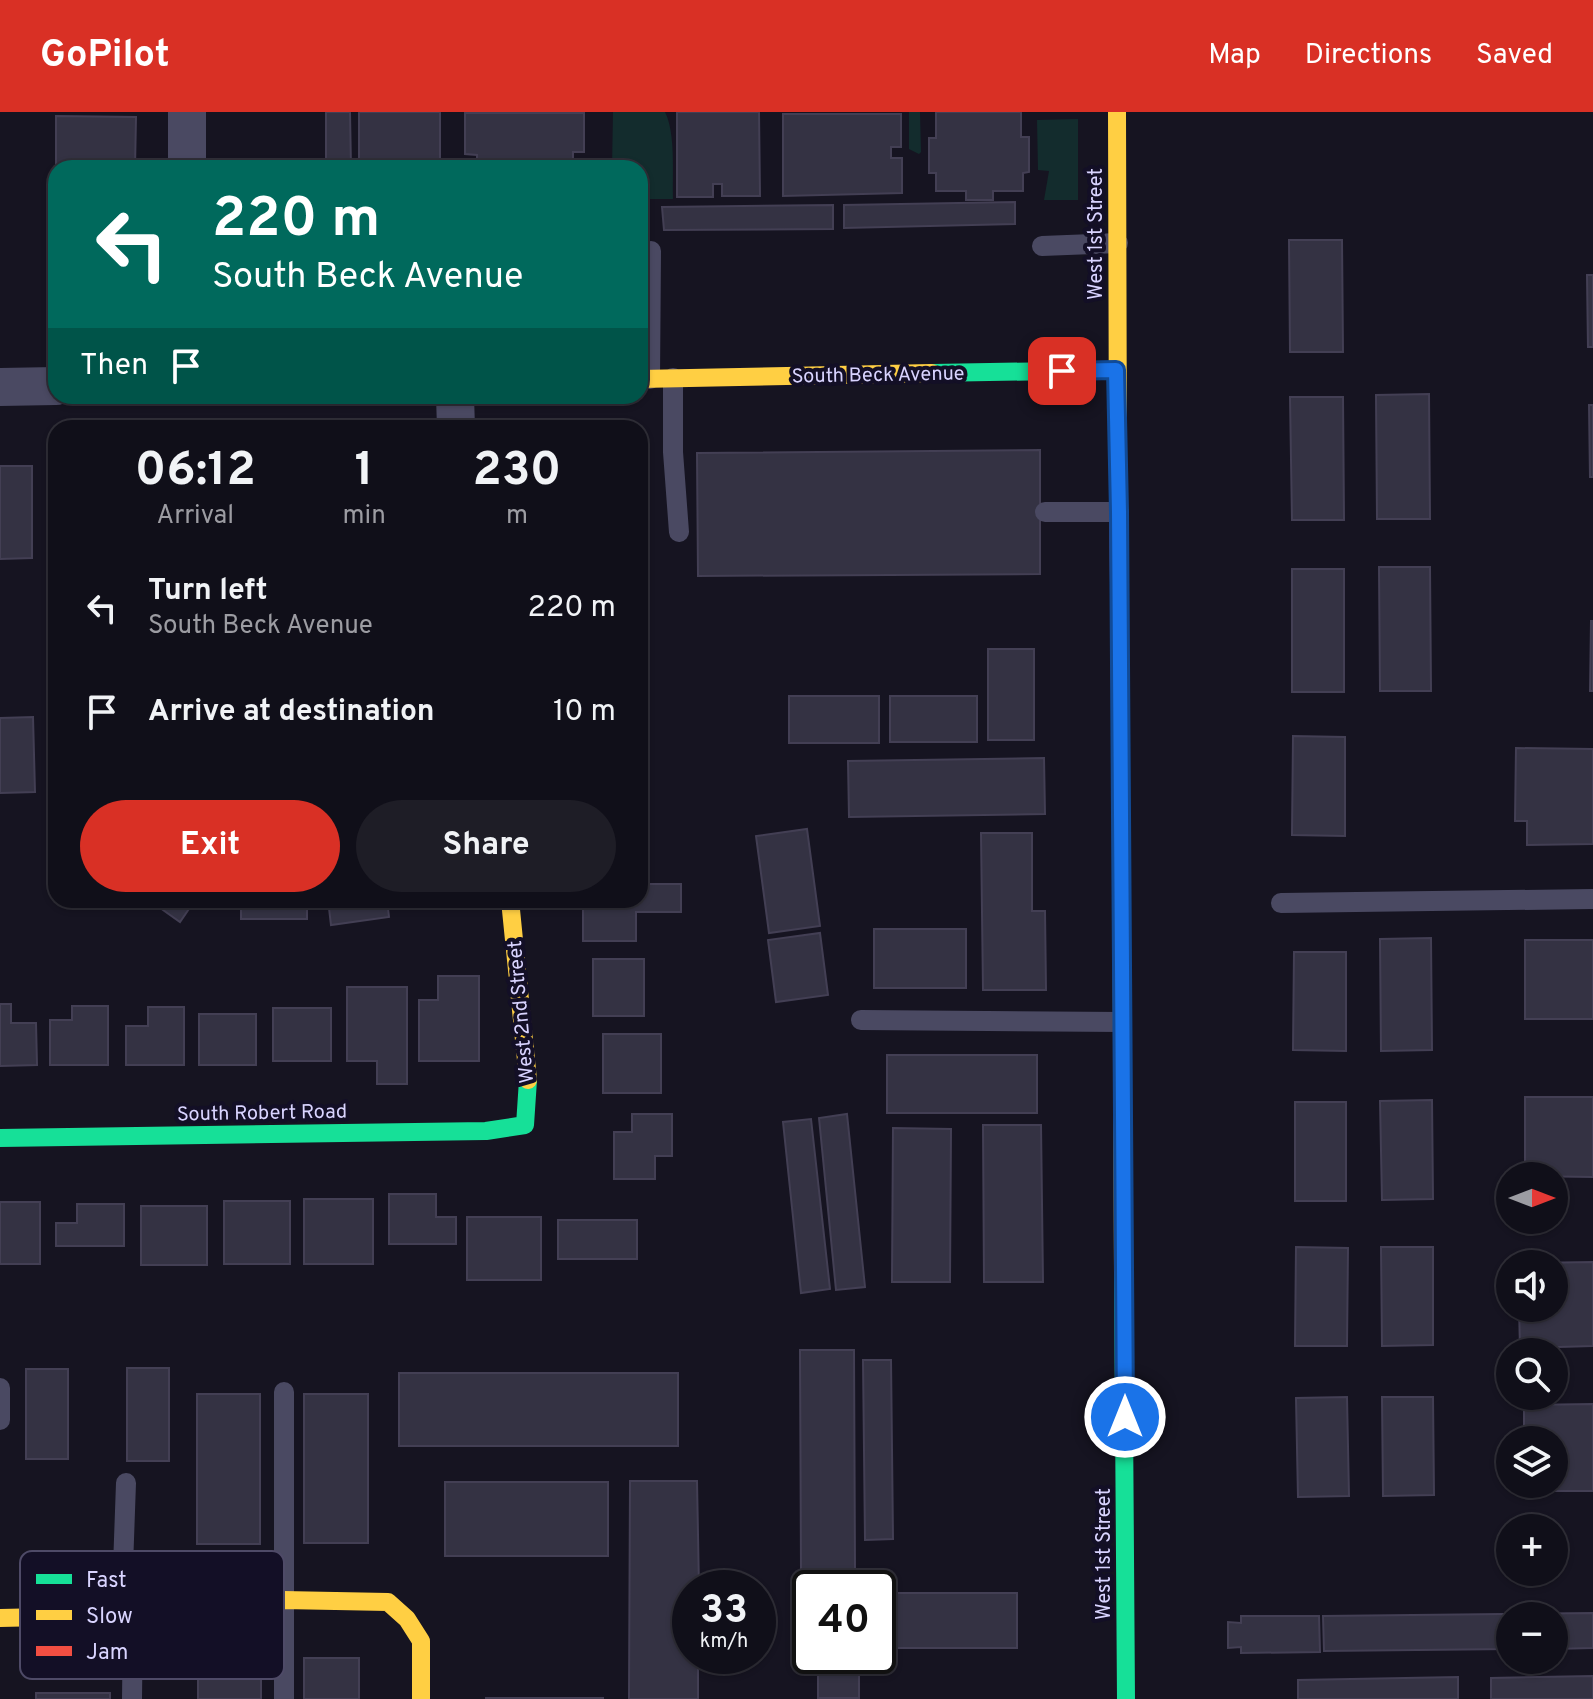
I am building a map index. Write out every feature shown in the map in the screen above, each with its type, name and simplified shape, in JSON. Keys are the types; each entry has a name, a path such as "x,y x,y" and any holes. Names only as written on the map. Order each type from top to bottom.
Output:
{"street":[{"path":"187,112 187,160"},
{"name":"West 1st Street","path":"1117,112 1116,370 1126,1699"},
{"name":"South Beck Avenue","path":"648,379 1116,370"},
{"path":"0,387 48,386"},
{"name":"West 2nd Street","path":"511,908 528,1082 525,1125"},
{"name":"South Robert Road","path":"0,1138 486,1131 525,1125"},
{"path":"284,1600 388,1602 407,1619 421,1641 421,1699"},
{"path":"0,1618 20,1618"}],"lane":[{"path":"1042,246 1118,243"},
{"path":"648,315 651,251"},
{"path":"673,378 673,452 679,532"},
{"path":"1045,512 1119,512"},
{"path":"1281,903 1593,899"},
{"path":"861,1020 1122,1022"},
{"path":"0,1388 0,1420"},
{"path":"283,1551 284,1392"},
{"path":"124,1551 126,1483"},
{"path":"132,1679 132,1699"},
{"path":"284,1679 284,1699"}],"green space":[{"path":"613,112 665,112 672,143 673,199 648,199 648,160 612,160"},
{"path":"909,112 920,112 919,154 909,149"},
{"path":"1078,119 1078,200 1044,200 1049,171 1038,170 1037,120"}],"building":[{"path":"326,112 350,112 351,160 326,160"},
{"path":"359,112 440,112 440,160 359,160"},
{"path":"677,112 759,112 760,196 722,196 722,184 713,184 713,197 677,197"},
{"path":"936,112 1021,112 1021,137 1029,137 1029,172 1023,173 1023,191 993,191 993,200 966,200 966,191 936,191 936,173 929,173 929,138 936,138"},
{"path":"465,113 584,113 584,152 573,152 573,160 477,160 477,155 465,154"},
{"path":"783,114 901,114 901,147 891,147 891,158 902,158 902,193 783,196"},
{"path":"56,116 136,117 135,160 56,160"},
{"path":"1015,202 1015,224 844,228 844,205"},
{"path":"833,205 833,229 664,230 662,207"},
{"path":"1289,240 1342,240 1343,352 1290,352"},
{"path":"1587,275 1593,275 1593,347 1588,347"},
{"path":"1429,394 1430,519 1377,519 1376,395"},
{"path":"1290,397 1343,397 1344,520 1292,520"},
{"path":"1589,405 1593,405 1593,477 1590,477"},
{"path":"1040,450 1040,574 698,576 697,453"},
{"path":"0,466 32,466 32,558 0,559"},
{"path":"1379,567 1430,567 1431,691 1380,691"},
{"path":"1292,569 1344,569 1344,692 1292,692"},
{"path":"1593,621 1593,691 1590,691"},
{"path":"988,649 1034,649 1034,740 988,740"},
{"path":"789,696 879,696 879,743 789,743"},
{"path":"890,696 977,696 977,742 890,742"},
{"path":"33,717 35,792 0,793 0,718"},
{"path":"1293,736 1345,737 1345,836 1292,835"},
{"path":"1516,748 1593,749 1593,844 1527,845 1527,821 1515,821"},
{"path":"1044,758 1045,814 849,817 848,761"},
{"path":"807,829 820,926 769,933 756,836"},
{"path":"981,833 1032,833 1032,911 1045,911 1046,990 983,990"},
{"path":"648,884 681,884 681,912 636,912 636,941 583,941 583,908 648,908"},
{"path":"160,908 190,908 180,922"},
{"path":"241,908 307,908 307,919 241,919"},
{"path":"329,908 388,908 389,917 331,925"},
{"path":"874,929 966,929 966,988 874,988"},
{"path":"820,933 828,995 776,1002 768,940"},
{"path":"1431,938 1432,1050 1381,1051 1380,939"},
{"path":"1525,940 1593,940 1593,1019 1525,1019"},
{"path":"1294,952 1346,952 1346,1051 1293,1050"},
{"path":"593,959 644,959 644,1016 593,1016"},
{"path":"438,976 479,976 479,1061 419,1061 419,1000 438,1000"},
{"path":"347,987 407,987 407,1084 377,1084 377,1061 347,1061"},
{"path":"0,1004 11,1004 11,1023 36,1023 37,1065 0,1066"},
{"path":"72,1006 108,1006 108,1065 50,1065 50,1020 72,1020"},
{"path":"148,1007 184,1007 184,1065 126,1065 126,1026 148,1026"},
{"path":"273,1008 331,1008 331,1061 273,1061"},
{"path":"199,1014 256,1014 256,1065 199,1065"},
{"path":"603,1034 661,1034 661,1093 603,1093"},
{"path":"887,1055 1037,1055 1037,1113 887,1113"},
{"path":"1525,1097 1593,1097 1593,1177 1568,1177 1568,1162 1525,1162"},
{"path":"1432,1100 1433,1199 1382,1200 1380,1101"},
{"path":"1295,1102 1346,1102 1346,1201 1295,1201"},
{"path":"632,1114 672,1114 672,1156 655,1156 655,1179 614,1179 614,1132 632,1132"},
{"path":"847,1114 865,1287 836,1290 819,1118"},
{"path":"811,1119 830,1289 801,1293 783,1122"},
{"path":"983,1125 1041,1125 1043,1282 984,1282"},
{"path":"893,1128 951,1129 950,1282 892,1282"},
{"path":"389,1194 436,1194 436,1217 456,1217 456,1244 389,1244"},
{"path":"304,1199 373,1199 373,1264 304,1264"},
{"path":"224,1201 290,1201 290,1264 224,1264"},
{"path":"0,1202 40,1202 40,1264 0,1264"},
{"path":"77,1204 124,1204 124,1246 56,1246 56,1223 77,1223"},
{"path":"141,1206 207,1206 207,1265 141,1265"},
{"path":"467,1217 541,1217 541,1280 467,1280"},
{"path":"558,1220 637,1220 637,1259 558,1259"},
{"path":"1296,1247 1348,1248 1347,1346 1295,1346"},
{"path":"1381,1247 1433,1247 1433,1345 1382,1346"},
{"path":"1568,1262 1593,1262 1593,1346 1568,1347 1568,1338 1520,1338 1519,1322 1568,1322"},
{"path":"800,1350 854,1350 855,1570 801,1570"},
{"path":"863,1360 891,1360 893,1539 865,1540"},
{"path":"127,1368 169,1368 169,1461 127,1461"},
{"path":"26,1369 68,1369 68,1459 26,1459"},
{"path":"399,1373 678,1373 678,1446 399,1446"},
{"path":"197,1394 260,1394 260,1544 197,1544"},
{"path":"304,1394 368,1394 368,1543 304,1543"},
{"path":"1347,1397 1349,1496 1298,1497 1296,1398"},
{"path":"1382,1397 1433,1397 1434,1495 1383,1496"},
{"path":"1568,1404 1593,1404 1593,1491 1568,1491 1568,1426 1524,1426 1524,1410 1568,1410"},
{"path":"630,1481 697,1481 699,1570 672,1570 672,1674 698,1674 698,1699 629,1699"},
{"path":"445,1482 608,1482 608,1556 445,1556"},
{"path":"896,1593 1017,1593 1017,1648 896,1648"},
{"path":"1568,1613 1593,1613 1593,1648 1568,1649"},
{"path":"1496,1614 1496,1649 1324,1651 1323,1616"},
{"path":"1241,1616 1319,1616 1320,1652 1241,1653 1241,1647 1228,1648 1228,1622 1241,1623"},
{"path":"304,1658 359,1658 359,1699 304,1699"},
{"path":"818,1674 859,1674 859,1698 818,1698"},
{"path":"1593,1676 1593,1699 1491,1699 1491,1678"},
{"path":"1458,1677 1458,1699 1298,1699 1298,1680"},
{"path":"198,1679 261,1679 261,1699 198,1699"},
{"path":"36,1693 110,1693 110,1699 36,1699"},
{"path":"603,1698 603,1699 486,1699"}],"traffic: fast":[{"path":"932,373 1116,370"},
{"path":"0,1138 486,1131 525,1125 528,1080"},
{"path":"1123,1272 1126,1699"}],"traffic: slow":[{"path":"1117,112 1118,477"},
{"path":"648,379 932,373"},
{"path":"1121,796 1123,1272"},
{"path":"511,908 528,1080"},
{"path":"284,1600 388,1602 407,1619 421,1641 421,1699"},
{"path":"0,1618 20,1618"}],"traffic: jam":[{"path":"1118,477 1121,796"}],"route":[{"path":"1062,371 1116,370 1125,1417"}]}
